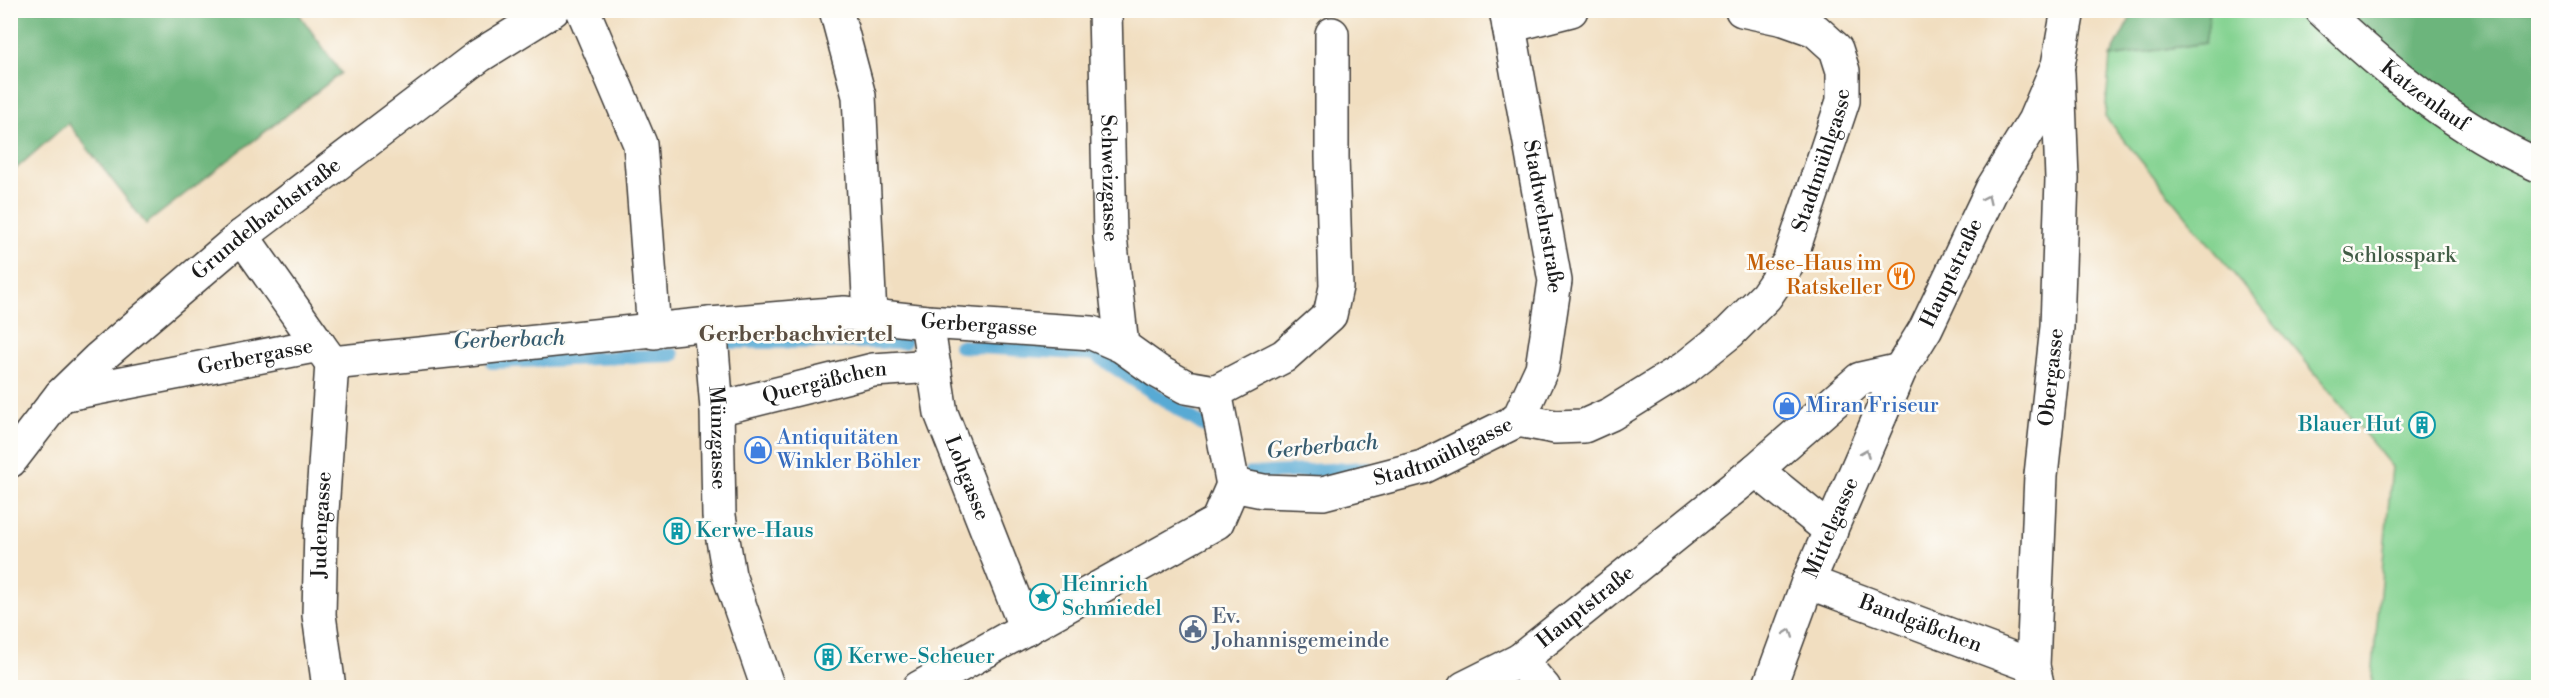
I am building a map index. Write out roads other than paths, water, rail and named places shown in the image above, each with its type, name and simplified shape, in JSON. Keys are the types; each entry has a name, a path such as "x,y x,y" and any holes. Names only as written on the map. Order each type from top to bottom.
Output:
{"street":[{"name":"Grundelbachstraße","path":"10,461 61,395 98,359 242,236 479,56 553,10"},
{"path":"584,10 640,144 654,332"},
{"path":"836,10 859,96 870,316"},
{"name":"Schweizgasse","path":"1105,10 1110,236 1122,346"},
{"path":"1508,18 1571,10"},
{"name":"Stadtmühlgasse","path":"1233,485 1263,491 1323,493 1423,466 1518,420 1555,427 1584,426 1611,414 1685,368 1730,332 1766,296 1789,262 1843,101 1843,71 1836,50 1815,30 1784,19 1742,10"},
{"name":"Hauptstraße","path":"1464,687 1520,660 1756,470 1860,379 1900,370 1926,328 1992,189 2034,121 2058,65 2068,10"},
{"name":"Katzenlauf","path":"2322,10 2376,61 2424,97 2482,134 2538,165"},
{"name":"Stadtwehrstraße","path":"1508,18 1555,280 1542,368 1518,420"},
{"path":"919,687 1217,522 1233,485 1215,392 1284,356 1329,315 1336,287 1332,157 1332,34"},
{"name":"Obergasse","path":"2036,677 2041,475 2057,327 2062,179 2058,65"},
{"path":"242,236 326,354"},
{"name":"Gerbergasse","path":"61,395 326,354 654,332 710,324 844,313 927,322 1092,333 1122,346 1157,371 1186,387 1215,392"},
{"name":"Lohgasse","path":"927,322 941,413 1026,629"},
{"name":"Münzgasse","path":"710,324 717,410 719,516 729,575 768,687"},
{"name":"Judengasse","path":"326,354 319,615 329,687"},
{"name":"Quergäßchen","path":"717,410 873,370 934,366"},
{"name":"Mittelgasse","path":"1769,687 1808,582 1900,370"},
{"path":"1756,470 1831,531"},
{"name":"Bandgäßchen","path":"1808,582 2036,677"},
{"path":"1520,660 1544,687"}],"waterway":[{"name":"Gerberbach","path":"731,342 904,342"},
{"name":"Gerberbach","path":"960,346 1094,354 1204,426"},
{"name":"Gerberbach","path":"492,362 673,355"},
{"name":"Gerberbach","path":"1250,474 1366,468"}],"place":[{"name":"Mese-Haus im Ratskeller","path":"1901,276"},
{"name":"Miran Friseur","path":"1787,406"},
{"name":"Blauer Hut","path":"2422,425"},
{"name":"Antiquitäten Winkler Böhler","path":"758,450"},
{"name":"Kerwe-Haus","path":"677,531"},
{"name":"Heinrich Schmiedel","path":"1043,597"},
{"name":"Ev. Johannisgemeinde","path":"1193,629"},
{"name":"Kerwe-Scheuer","path":"828,657"}],"district":[{"name":"Gerberbachviertel","path":"796,334"}],"park label":[{"name":"Schlosspark","path":"2399,256"}]}
